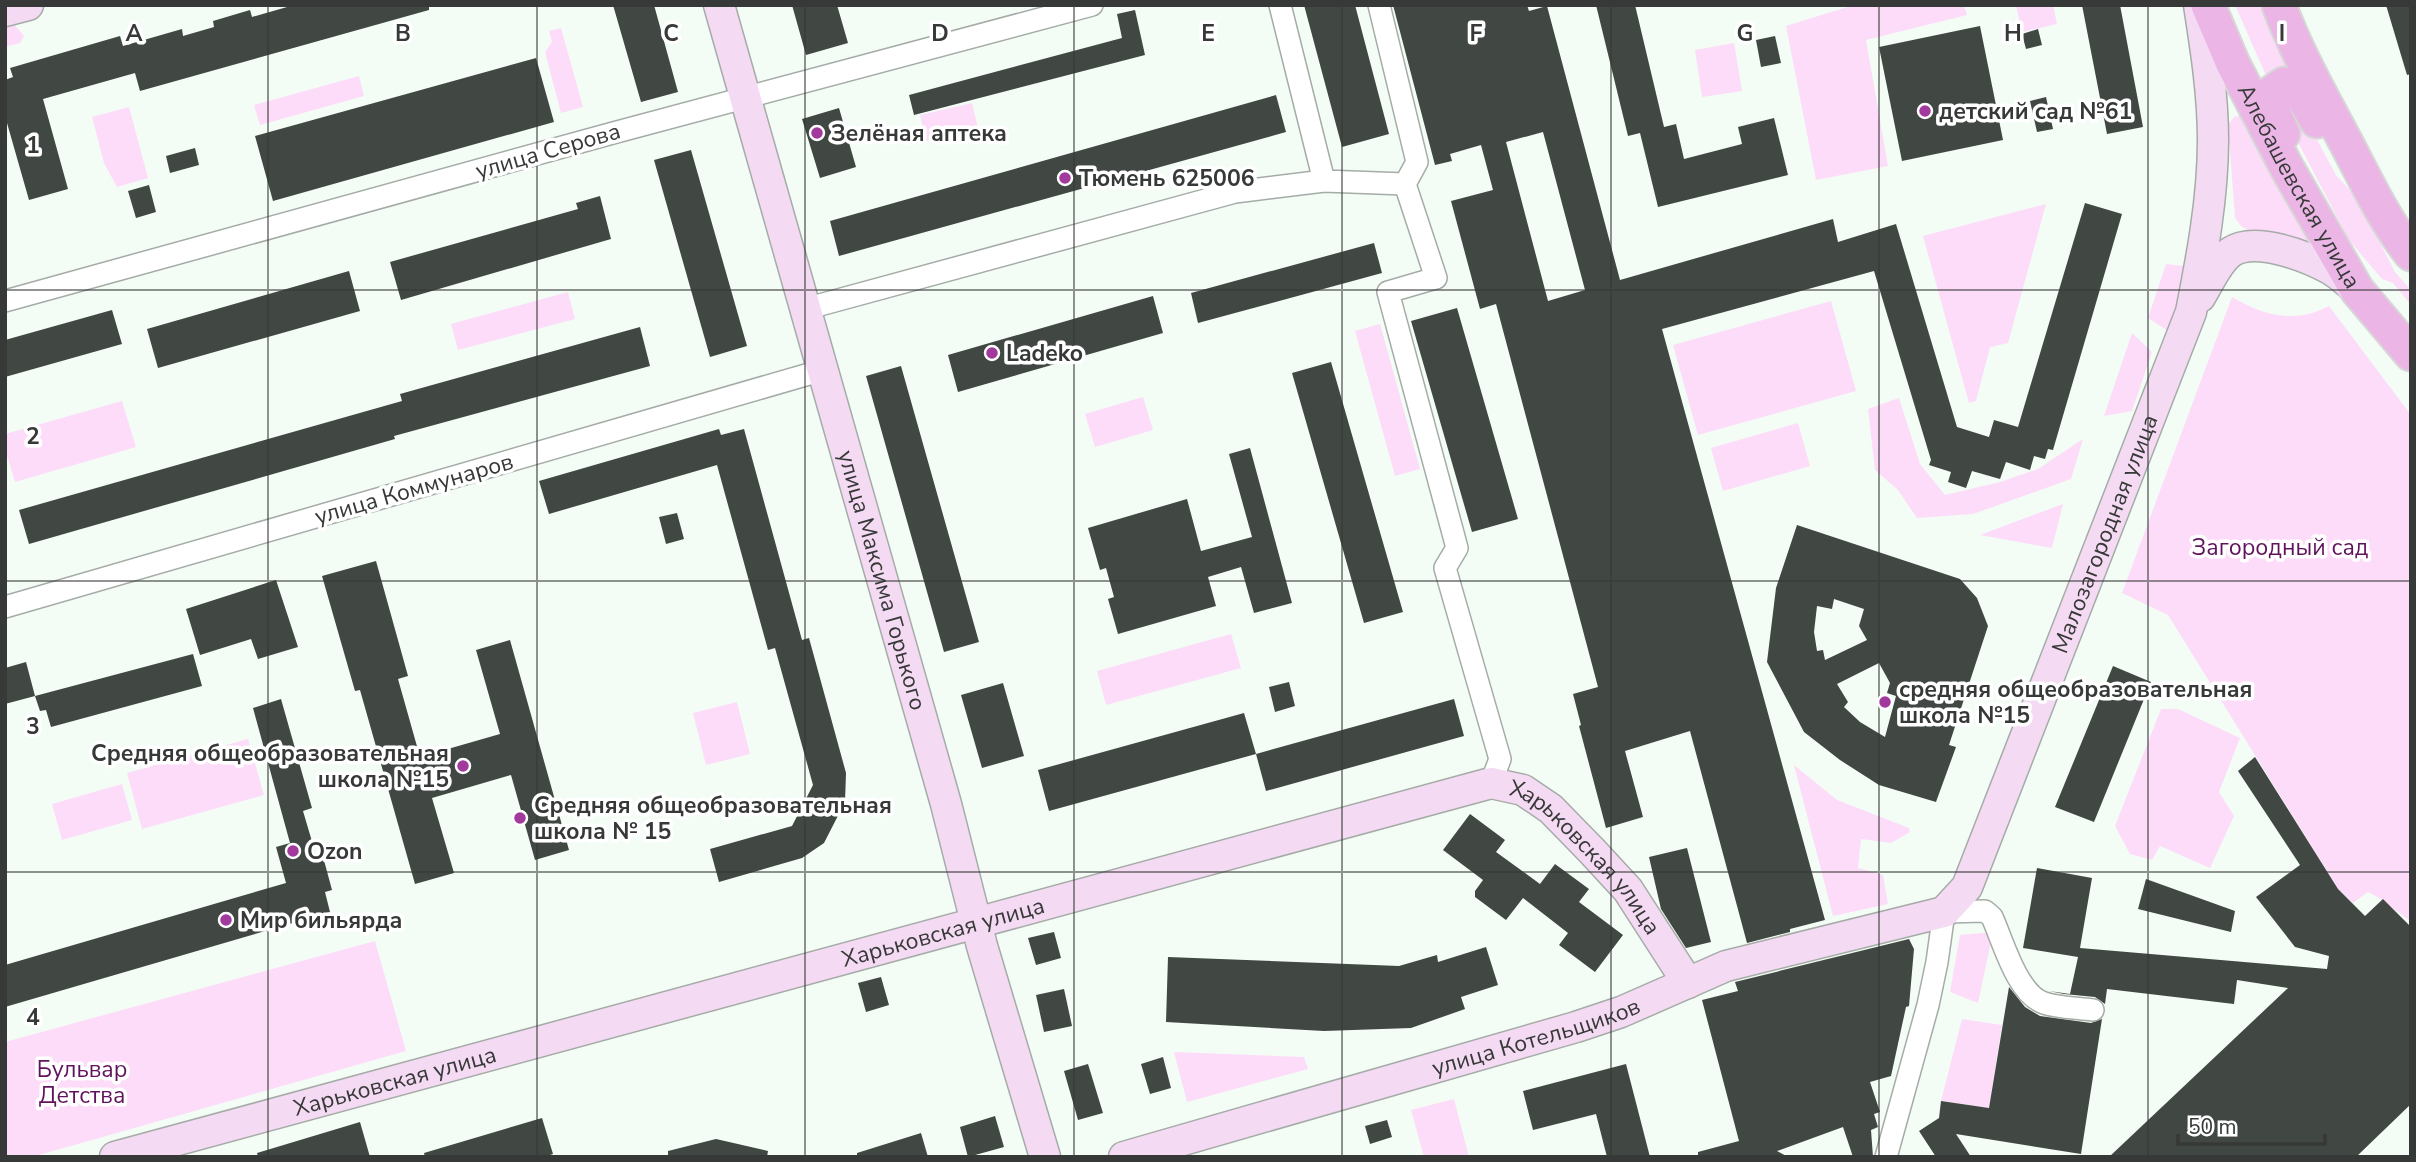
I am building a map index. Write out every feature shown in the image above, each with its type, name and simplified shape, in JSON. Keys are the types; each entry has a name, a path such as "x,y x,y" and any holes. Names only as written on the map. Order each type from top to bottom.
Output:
{"main road":[{"name":"Алебашевская улица","path":"2208,5 2233,64 2264,93 2287,168 2357,290 2411,354"},
{"path":"2279,5 2291,38 2366,181 2399,240 2411,254"},
{"path":"2264,93 2284,85 2292,86 2299,92 2342,164 2366,181"}],"street":[{"path":"5,11 28,5"},
{"name":"улица Максима Горького","path":"719,5 946,804 976,923 1045,1157"},
{"name":"улица Серова","path":"5,301 1092,5"},
{"path":"1280,5 1324,181"},
{"path":"1379,5 1417,162 1405,184 1436,278 1388,292 1457,548 1445,568 1500,759 1492,783"},
{"name":"Малозагородная улица","path":"2191,312 2205,236 2213,141 2209,72 2199,5"},
{"path":"2211,115 2264,93"},
{"path":"805,309 1235,192 1324,181 1405,184"},
{"name":"Малозагородная улица","path":"1944,912 1967,887 2191,312 2220,264 2231,252 2249,245 2281,250 2331,270 2357,290"},
{"name":"улица Коммунаров","path":"5,607 823,370"},
{"name":"Харьковская улица","path":"115,1157 1492,783 1523,790 1551,809 1592,850 1628,890 1688,983"},
{"path":"1886,1157 1928,1005 1944,912 1985,911 1992,917 2016,973 2032,996 2044,1003 2093,1010"},
{"name":"улица Котельщиков","path":"1124,1157 1576,1027 1621,1012 1726,965 1944,912"}],"green space":[{"path":"1854,5 1964,5 1967,15 1866,40 1888,166 1816,180 1786,26"},
{"path":"2016,5 2053,5 2057,24 2022,32"},
{"path":"2235,5 2260,5 2296,81 2268,80"},
{"path":"14,24 24,36 20,43 5,47 5,26"},
{"path":"561,28 583,107 561,113 545,52 552,42 549,31"},
{"path":"1734,43 1742,91 1702,97 1695,50"},
{"path":"359,76 364,96 260,125 254,105"},
{"path":"2294,97 2336,175 2357,198 2395,272 2411,290 2411,305 2393,283 2382,279 2349,240 2278,104"},
{"path":"972,103 978,128 926,141 920,115"},
{"path":"129,107 148,178 117,187 104,163 92,117"},
{"path":"2242,115 2271,174 2310,242 2278,233 2249,231 2235,218 2228,125 2234,117"},
{"path":"2046,204 2008,343 1990,347 1976,401 1969,403 1923,236"},
{"path":"2166,264 2192,267 2168,331 2148,318"},
{"path":"568,292 575,319 458,350 451,324"},
{"name":"Загородный сад","path":"2232,297 2256,309 2280,315 2304,315 2329,306 2411,415 2411,921 2368,892 2353,903 2338,889 2168,615 2122,593"},
{"path":"1831,301 1856,391 1698,435 1673,345"},
{"path":"1380,324 1420,469 1395,476 1355,331"},
{"path":"2132,333 2152,352 2132,411 2104,416"},
{"path":"1143,397 1153,430 1095,447 1085,414"},
{"path":"1899,398 1920,464 1945,495 2000,482 2038,469 2083,439 2071,479 1973,514 1917,518 1898,490 1875,470 1868,409"},
{"path":"122,401 136,447 15,482 5,449 5,434"},
{"path":"1798,423 1810,466 1723,491 1711,448"},
{"path":"2063,504 2052,548 1980,535"},
{"path":"1231,634 1241,668 1106,705 1097,671"},
{"path":"737,702 750,754 706,765 693,713"},
{"path":"2161,709 2178,709 2240,738 2219,792 2234,816 2210,868 2160,846 2152,860 2130,854 2115,826"},
{"path":"248,739 264,795 142,829 127,773"},
{"path":"1794,765 1837,800 1909,828 1910,832 1891,843 1861,839 1858,868 1883,875 1888,904 1833,916"},
{"path":"122,784 132,820 62,840 52,804"},
{"path":"1993,932 1978,1003 1950,992 1960,935"},
{"name":"Бульвар Детства","path":"375,941 406,1051 32,1157 5,1157 5,1042"},
{"path":"1962,1019 2002,1025 1989,1108 1941,1101"},
{"path":"1174,1052 1304,1057 1308,1069 1187,1102"},
{"path":"1454,1099 1469,1157 1424,1157 1411,1110"}],"building":[{"path":"294,5 429,5 429,10 140,91 135,73 43,99 68,189 29,200 5,116 5,80 13,77 10,68 120,36 123,46 182,29 183,36 214,27 213,21 250,10 252,17"},
{"path":"613,5 654,5 678,92 641,102"},
{"path":"792,5 837,5 848,43 806,55"},
{"path":"1304,5 1355,5 1389,134 1342,147"},
{"path":"1393,5 1527,5 1529,11 1547,6 1620,280 1833,219 1838,242 1896,224 1957,427 1989,437 1994,420 2018,427 2085,203 2122,214 2053,450 2048,449 2045,459 2034,456 2030,470 2006,462 2000,479 1972,471 1966,488 1948,482 1951,472 1929,465 1931,460 1874,271 1662,329 1825,920 1747,943 1690,731 1625,751 1643,817 1606,828 1573,694 1598,687 1496,304 1480,309 1451,201 1493,190 1481,145 1450,154 1452,161 1435,165","holes":["1543,132 1585,290 1548,301 1506,142"]},
{"path":"1596,5 1635,5 1664,127 1676,124 1684,159 1742,144 1738,127 1774,118 1788,175 1658,207 1640,133 1628,136"},
{"path":"2082,5 2120,5 2143,127 2107,134"},
{"path":"2386,5 2411,5 2411,74 2407,75"},
{"path":"1135,10 1145,55 914,115 909,95 1122,38 1117,14"},
{"path":"1980,26 2003,140 1902,161 1879,47"},
{"path":"2038,29 2042,45 2026,49 2022,34"},
{"path":"1775,36 1781,63 1761,67 1756,40"},
{"path":"536,58 554,122 273,201 255,136"},
{"path":"1276,95 1286,132 839,256 830,221"},
{"path":"2046,97 2053,129 2037,132 2030,101"},
{"path":"839,108 856,167 820,178 802,119"},
{"path":"195,148 199,165 170,173 166,156"},
{"path":"691,150 747,346 710,357 654,160"},
{"path":"149,185 156,212 136,218 128,191"},
{"path":"600,196 611,239 401,300 390,262 578,209 576,203"},
{"path":"1374,243 1382,273 1198,323 1191,293"},
{"path":"349,271 360,311 158,368 147,329"},
{"path":"1153,296 1163,333 958,392 948,355"},
{"path":"1457,308 1518,519 1472,532 1411,321"},
{"path":"112,310 122,344 5,377 5,340"},
{"path":"640,327 650,366 394,436 395,439 29,544 19,510 402,401 400,394"},
{"path":"1331,362 1403,612 1364,623 1292,373"},
{"path":"901,366 979,642 944,652 866,376"},
{"path":"719,429 721,435 744,429 802,640 809,638 846,773 845,802 824,843 802,858 719,882 710,849 792,826 813,785 775,648 768,650 717,465 549,514 539,481"},
{"path":"1250,448 1292,603 1254,613 1241,567 1208,577 1216,606 1118,634 1108,599 1114,597 1106,568 1100,570 1088,528 1187,499 1201,551 1252,537 1229,454"},
{"path":"677,513 684,539 666,544 659,517"},
{"path":"1797,525 1960,579 1977,598 1988,626 1949,745 1956,747 1936,802 1879,785 1804,732 1767,662 1776,588","holes":["1834,599 1864,609 1859,626 1867,640 1825,660 1823,650 1817,651 1814,632 1817,606 1832,609","1879,663 1890,683 1887,693 1896,696 1885,737 1860,722 1844,707 1848,702 1837,684"]},
{"name":"Средняя общеобразовательная школа №15","path":"376,561 408,676 398,679 420,757 500,734 476,650 510,640 569,850 535,860 511,775 432,798 454,873 415,884 360,690 355,691 322,576"},
{"path":"276,580 298,647 258,659 251,639 200,655 186,609"},
{"path":"193,654 202,686 51,727 46,710 40,711 35,696"},
{"path":"26,662 35,696 5,704 5,668"},
{"path":"2113,666 2151,682 2094,822 2055,807"},
{"path":"1289,682 1295,706 1275,712 1269,687"},
{"path":"1003,683 1024,756 982,768 961,695"},
{"path":"281,699 312,808 303,811 316,855 322,853 332,890 325,892 330,912 5,1007 5,965 286,883 276,847 290,843 253,708"},
{"path":"1454,699 1464,736 1266,791 1256,754"},
{"path":"1244,713 1256,754 1049,811 1038,770"},
{"path":"2255,757 2338,889 2365,916 2383,899 2411,927 2411,1104 2356,1157 2109,1157 2288,988 2237,980 2234,1004 2107,989 2105,1004 2095,997 2064,994 2049,991 2070,994 2078,957 2023,948 2037,868 2092,878 2080,948 2327,969 2329,956 2295,947 2256,897 2300,865 2238,771"},
{"path":"1470,814 1505,840 1496,852 1540,884 1555,864 1589,889 1579,902 1623,935 1595,972 1559,945 1568,933 1523,898 1506,920 1475,897 1475,891 1483,880 1443,850"},
{"path":"1687,848 1711,942 1686,948 1661,909 1649,857"},
{"path":"2146,879 2235,911 2231,932 2138,909"},
{"path":"1054,932 1061,958 1036,965 1028,938"},
{"path":"1909,939 1914,949 1909,1006 1906,1007 1891,1076 1870,1082 1880,1112 1874,1114 1878,1127 1871,1130 1873,1157 1853,1157 1843,1127 1777,1151 1788,1157 1698,1157 1698,1152 1739,1141 1702,1000 1738,991 1735,982"},
{"path":"1486,947 1498,985 1461,997 1465,1009 1411,1028 1324,1031 1166,1022 1168,957 1399,966 1437,955 1438,962"},
{"path":"881,977 889,1005 866,1012 858,983"},
{"path":"2009,987 2025,1007 2040,1016 2091,1023 2102,1019 2081,1154 1956,1134 1971,1157 1936,1157 1919,1131 1939,1118 1941,1101 1989,1108"},
{"path":"1064,989 1072,1026 1044,1032 1036,995"},
{"path":"1163,1057 1171,1088 1150,1094 1141,1064"},
{"path":"1088,1064 1103,1113 1078,1120 1064,1071"},
{"path":"1626,1064 1650,1157 1607,1157 1596,1114 1533,1130 1523,1091"},
{"path":"995,1116 1004,1147 968,1157 960,1127"},
{"path":"542,1118 553,1154 544,1157 425,1157 424,1153"},
{"path":"1387,1120 1392,1137 1370,1144 1365,1126"},
{"path":"360,1122 370,1157 258,1157 257,1153"},
{"path":"921,1133 928,1157 857,1157 857,1153"},
{"path":"716,1139 768,1151 767,1157 668,1157 668,1151"}],"place":[{"name":"детский сад №61","path":"1925,111"},
{"name":"Зелёная аптека","path":"817,133"},
{"name":"Тюмень 625006","path":"1065,178"},
{"name":"Ladeko","path":"992,353"},
{"name":"средняя общеобразовательная школа №15","path":"1885,702"},
{"name":"Средняя общеобразовательная школа №15","path":"463,766"},
{"name":"Средняя общеобразовательная школа № 15","path":"520,818"},
{"name":"Ozon","path":"293,851"},
{"name":"Мир бильярда","path":"226,920"}]}
